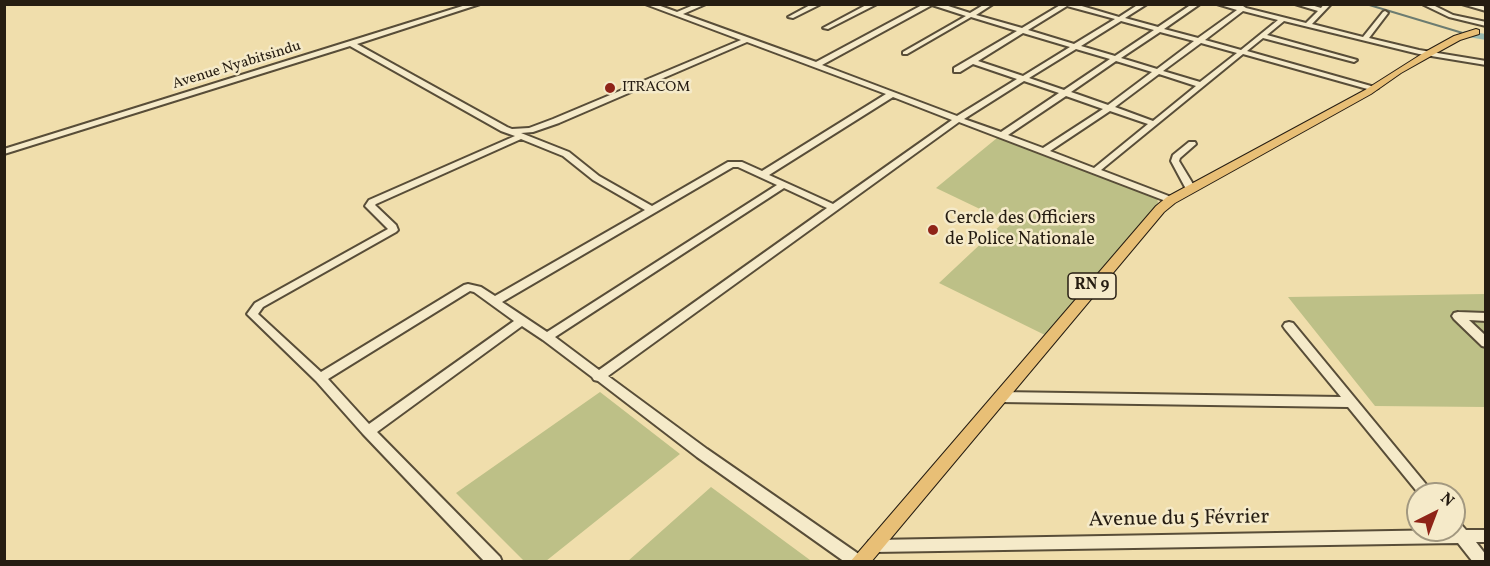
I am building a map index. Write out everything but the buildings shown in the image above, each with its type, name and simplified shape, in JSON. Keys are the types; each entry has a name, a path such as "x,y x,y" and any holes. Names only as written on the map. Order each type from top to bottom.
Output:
{"main road":[{"name":"RN 9","path":"859,561 1148,220 1171,200 1379,85 1395,79 1485,25"}],"street":[{"name":"Avenue Nyabitsindu","path":"4,152 477,4"},
{"path":"648,4 816,65 1171,200"},
{"path":"676,15 703,4"},
{"path":"791,16 818,4"},
{"path":"826,28 874,4"},
{"path":"816,65 932,4 1202,85"},
{"path":"905,53 990,4"},
{"path":"598,377 958,119 1144,4"},
{"path":"1001,136 1197,4"},
{"path":"1220,4 1245,7 1282,19 1365,39 1485,63"},
{"path":"1298,4 1326,7"},
{"path":"1425,4 1450,16 1485,25"},
{"path":"1465,4 1485,9"},
{"path":"957,70 1067,5 1242,52 1379,85"},
{"path":"1043,152 1109,108 1245,7"},
{"path":"1308,25 1326,7"},
{"path":"1365,39 1385,13"},
{"path":"1095,171 1282,19"},
{"path":"1262,36 1354,60"},
{"path":"495,561 368,431 320,378 252,314 255,308 393,230 393,226 370,206 372,202 517,134 556,121 747,40"},
{"path":"352,44 504,129 566,154 596,178 652,210"},
{"path":"972,61 1155,124"},
{"path":"762,175 892,94"},
{"path":"1191,189 1175,161 1176,157 1192,144"},
{"path":"495,301 731,164 739,164 834,208"},
{"path":"547,337 783,184"},
{"path":"320,378 464,288 472,287 547,337 598,377 859,561"},
{"path":"1485,317 1458,316 1485,343"},
{"path":"368,431 522,321"},
{"path":"1289,326 1417,482"},
{"path":"1000,397 1349,402"},
{"name":"Avenue du 5 Février","path":"874,546 1406,532"},
{"name":"Avenue du 5 Février","path":"1466,532 1485,536"},
{"path":"1466,541 1482,561"}],"green space":[{"path":"997,138 1157,197 1158,203 1049,337 939,283 1005,221 936,188"},
{"path":"1485,294 1485,407 1375,406 1288,297"},
{"path":"600,392 680,454 546,561 524,561 456,493"},
{"path":"711,487 810,560 628,561"}],"waterway":[{"path":"1366,4 1466,34"},
{"path":"1466,34 1486,37"}],"place":[{"name":"ITRACOM","path":"610,88"},
{"name":"Cercle des Officiers de Police Nationale","path":"933,230"}]}
